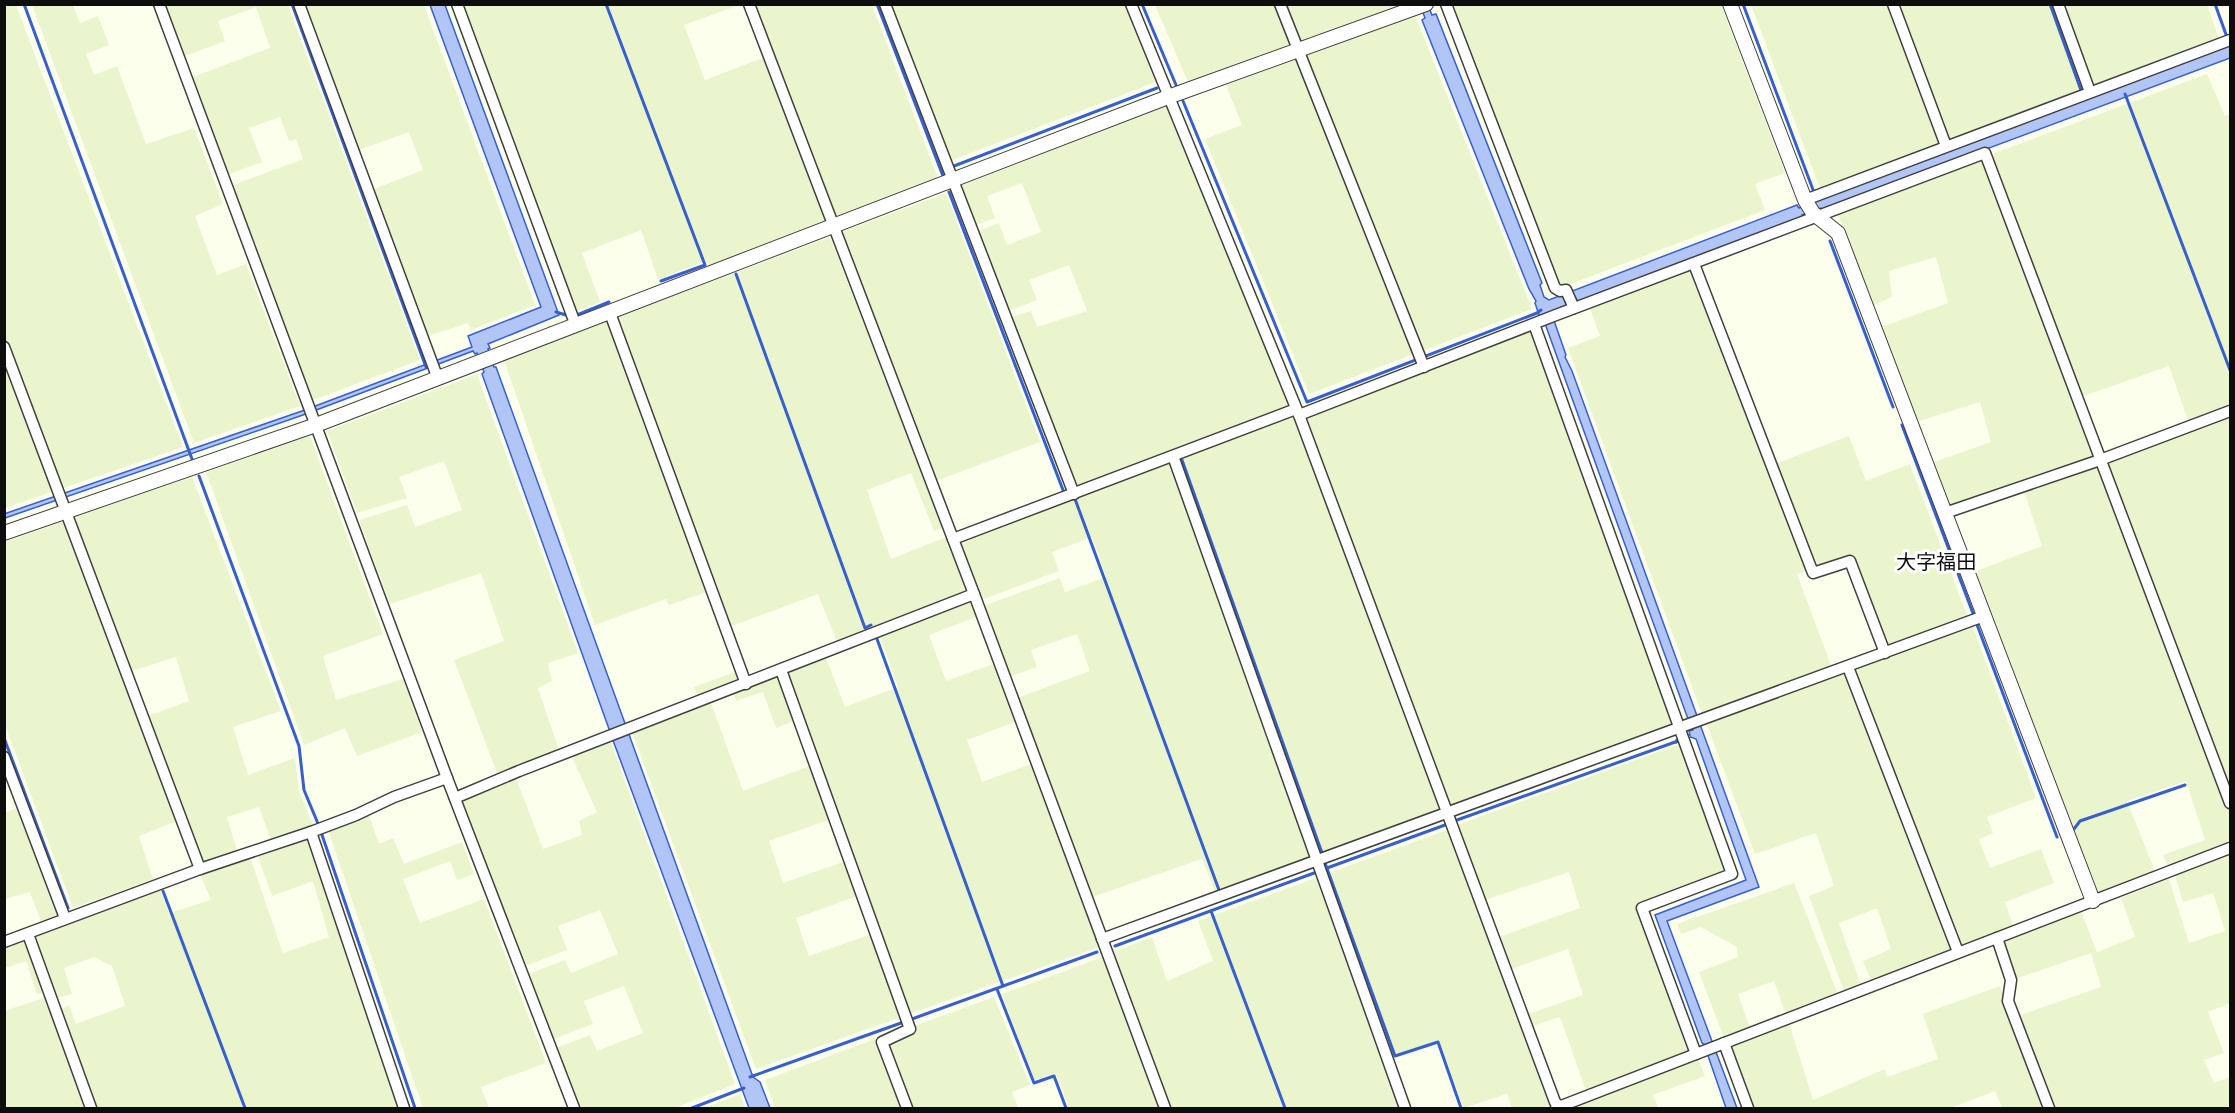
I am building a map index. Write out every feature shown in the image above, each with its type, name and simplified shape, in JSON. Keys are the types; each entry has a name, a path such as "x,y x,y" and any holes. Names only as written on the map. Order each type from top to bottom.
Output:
{"street":[{"path":"159,4 447,778 574,1108"},
{"path":"299,4 434,369"},
{"path":"457,4 576,326"},
{"path":"749,4 974,594 1165,1108"},
{"path":"885,4 1074,494"},
{"path":"1131,4 1297,412 1558,1108 2230,848"},
{"path":"1280,4 1422,361"},
{"path":"1446,4 1555,288 1560,291 1566,290 1574,309"},
{"path":"1730,4 1812,204 1838,233 1945,513 1978,619 2093,901"},
{"path":"1893,4 1946,146"},
{"path":"2058,4 2086,94"},
{"path":"4,533 62,502 313,415 434,369 486,361 1168,97 1422,6"},
{"path":"953,539 1297,412 1422,361 1536,323 1694,264 1812,204 1946,146 2229,41"},
{"path":"1812,204 1985,153 2230,803"},
{"path":"1694,264 1813,573 1850,561 1885,653"},
{"path":"610,313 746,684"},
{"path":"1536,323 1684,732 1732,874 1642,908 1700,1052"},
{"path":"4,347 200,869"},
{"path":"1945,513 2100,460 2230,411"},
{"path":"1173,456 1405,1108"},
{"path":"455,798 610,735 974,594"},
{"path":"1102,939 1448,813 1684,732 1702,719 1978,619"},
{"path":"1848,667 1958,952"},
{"path":"781,670 910,1029 882,1042 907,1108"},
{"path":"4,757 65,918"},
{"path":"4,942 200,869 317,830 394,797 447,778"},
{"path":"317,830 404,1108"},
{"path":"28,934 92,1108"},
{"path":"1997,938 2012,980 2008,1001 2049,1108"},
{"path":"1720,1045 1748,1108"}],"green space":[{"path":"4,5 16,5 183,447 5,508"},
{"path":"32,5 73,5 80,23 98,16 109,45 86,54 94,75 117,66 146,144 194,128 223,204 195,216 217,275 246,264 300,406 194,443"},
{"path":"166,5 288,5 420,360 313,400 233,185 303,159 296,139 289,141 280,117 249,128 262,162 229,174 193,77 270,48 256,7 218,21 225,41 185,56"},
{"path":"306,5 424,5 535,305 471,330 468,323 428,336 374,189 423,170 409,132 359,150"},
{"path":"463,5 739,5 684,25 705,80 773,54 754,5 872,5 938,178 711,266 706,261 658,279 641,230 582,253 600,302 575,311"},
{"path":"890,5 1126,5 1156,82 950,161"},
{"path":"1155,5 1405,5 1188,82"},
{"path":"1448,5 1721,5 1785,173 1755,184 1765,210 1560,288"},
{"path":"1751,5 2207,5 2220,41 1820,189"},
{"path":"1415,15 1532,309 1309,394 1205,139 1242,125 1226,85"},
{"path":"2207,74 2225,116 2230,114 2230,408 2189,423 2169,366 2075,399 2096,459 1950,507 1931,463 1991,442 1980,402 1916,422 1881,327 1948,303 1936,257 1889,271 1892,297 1873,306 1837,212"},
{"path":"1166,106 1289,407 1077,489 1011,317 1031,311 1037,327 1087,311 1069,265 1029,280 1037,300 1009,311 978,231 999,223 1007,245 1041,232 1022,183 987,196 995,218 976,225 960,186"},
{"path":"946,193 1040,442 936,481 842,232"},
{"path":"830,237 943,528 934,531 911,473 867,490 891,559 946,537 966,592 837,642 818,594 729,627 716,589 669,605 666,599 595,625 504,360"},
{"path":"1699,265 1775,464 1849,436 1866,481 1910,464 1968,618 1886,648 1851,556 1797,574 1832,668 1702,714 1568,348 1600,336 1589,306"},
{"path":"1532,329 1676,725 1450,808 1305,417"},
{"path":"477,374 578,653 548,663 552,681 538,688 559,750 497,773 454,660 504,641 481,573 390,604 359,520 407,505 415,527 462,510 444,461 399,477 407,498 357,513 327,431"},
{"path":"1292,413 1441,811 1216,894 1202,859 1092,897 1017,698 1090,671 1077,634 1031,650 1037,667 1009,677 983,606 1060,578 1065,592 1106,577 1092,537 1052,552 1059,571 981,600 959,541"},
{"path":"2230,417 2230,843 2168,866 2163,855 2205,840 2186,781 2127,801 2155,871 2097,894 1976,571 2042,546 2024,491"},
{"path":"310,436 383,634 323,656 336,700 403,679 422,732 357,756 345,728 304,745 206,472"},
{"path":"192,477 281,711 233,727 248,775 295,758 299,791 313,825 271,840 259,807 227,817 237,851 202,863 148,716 189,701 176,657 132,671 74,517"},
{"path":"65,521 177,821 139,836 153,879 73,908 5,725 5,542"},
{"path":"970,600 976,617 929,635 946,681 993,664 1015,722 967,740 982,782 1031,764 1099,947 909,1014 802,718 776,728 763,692 736,701 733,694 826,658 845,707 898,687 880,637"},
{"path":"1972,625 2036,798 1987,817 1993,833 1979,839 1990,868 2041,849 2054,883 2005,902 2013,926 1872,983 1863,961 1891,949 1877,908 1839,923 1861,985 1844,992 1809,896 1834,886 1816,833 1755,854 1706,722"},
{"path":"735,672 739,683 698,698 694,687"},
{"path":"711,703 743,791 812,765 831,819 769,841 783,883 846,861 858,896 796,918 809,956 872,934 901,1017 756,1069 632,732"},
{"path":"610,740 735,1084 675,1108 580,1108 556,1048 590,1035 597,1051 643,1033 624,986 584,1001 593,1024 553,1039 528,974 565,960 571,973 618,954 600,910 558,926 567,950 525,966 462,800 516,778 543,849 582,835 579,821 597,812 571,755"},
{"path":"1683,743 1730,873 1637,907 1690,1051 1586,1091 1560,1017 1533,1026 1528,1014 1583,995 1568,949 1511,969 1499,937 1580,908 1569,872 1485,900 1457,825"},
{"path":"19,807 60,916 42,924 30,892 5,899 5,813"},
{"path":"369,815 379,844 393,838 404,864 462,842 474,874 457,880 450,861 403,879 420,923 484,899 546,1063 481,1087 489,1108 423,1108 328,830"},
{"path":"1447,830 1550,1105 1540,1108 1512,1108 1507,1094 1464,1108 1438,1040 1383,1060 1400,1108 1171,1108 1113,952 1152,937 1167,981 1213,961 1198,921"},
{"path":"308,838 399,1108 98,1108 61,1009 69,1005 76,1024 125,1006 112,966 94,957 64,968 72,994 57,998 34,935 159,887 169,913 211,900 200,874 250,857 283,953 329,937 313,881 272,896 258,856"},
{"path":"2230,854 2230,1003 2208,1012 2224,1053 2204,1060 2214,1083 2230,1077 2230,1108 2053,1108 2018,1016 2101,987 2091,953 2015,979 2002,941 2081,911 2097,952 2135,937 2121,898 2169,879 2189,943 2225,931 2213,893 2183,902 2175,876"},
{"path":"1794,883 1838,994 1786,1015 1774,981 1738,994 1750,1028 1724,1038 1699,972 1738,957 1737,947 1701,927 1681,934 1677,924"},
{"path":"26,939 45,992 37,994 26,961 5,968 5,947"},
{"path":"1103,957 1162,1108 1069,1108 1056,1073 1034,1080 1002,994"},
{"path":"2000,986 2046,1108 2002,1108 1995,1091 1953,1108 1753,1108 1730,1046 1789,1023 1813,1100 1885,1069 1887,1077 1938,1059 1923,1014"},
{"path":"47,997 87,1108 5,1108 4,1011"},
{"path":"994,997 1030,1085 1012,1092 1018,1108 911,1108 886,1043 916,1033 914,1026"},
{"path":"875,1039 901,1108 775,1108 765,1080"},
{"path":"1698,1059 1705,1076 1653,1095 1658,1108 1569,1108"},
{"path":"740,1094 745,1108 704,1108"}],"water":[{"path":"430,5 445,5 559,315 488,344 490,348 488,349 753,1077 760,1082 770,1108 749,1108 614,743 482,374 484,372 477,353 473,351 303,415 5,518 4,514 302,411 472,347 468,336 541,307"},
{"path":"1420,5 1428,5 1432,15 1436,14 1542,283 1540,285 1544,297 1549,300 1797,205 1799,208 1814,202 1813,200 2230,45 2230,58 1823,210 1821,208 1802,215 1803,217 1578,302 1577,300 1551,312 1565,357 1759,887 1667,921 1737,1108 1726,1108 1655,915 1746,880 1696,739 1691,737 1676,743 1676,740 1690,735 1689,731 1693,730 1690,720 1543,318 1539,315 1536,301 1529,289 1422,20 1425,18"}],"waterway":[{"path":"24,4 192,459"},
{"path":"292,4 426,367"},
{"path":"606,4 705,265 661,281"},
{"path":"877,4 943,176"},
{"path":"1142,4 1176,85"},
{"path":"1743,4 1815,195"},
{"path":"2050,4 2082,93"},
{"path":"2215,4 2228,40"},
{"path":"954,166 1157,88"},
{"path":"2125,94 2230,370"},
{"path":"1183,101 1307,402 1541,310"},
{"path":"949,192 1063,490"},
{"path":"1830,241 1893,407"},
{"path":"736,274 865,628 871,625"},
{"path":"577,315 609,302"},
{"path":"556,312 566,315"},
{"path":"1902,425 1974,616"},
{"path":"1182,460 1322,853"},
{"path":"199,476 299,746 304,790 319,826"},
{"path":"1075,499 1219,890"},
{"path":"1976,622 2057,837"},
{"path":"877,639 1003,986"},
{"path":"4,738 68,908"},
{"path":"1457,820 1678,741"},
{"path":"2074,829 2080,821 2185,785"},
{"path":"1327,868 1445,825"},
{"path":"321,832 415,1108"},
{"path":"1325,863 1395,1056 1438,1042 1461,1108"},
{"path":"1115,946 1314,873"},
{"path":"163,891 245,1108"},
{"path":"1211,911 1285,1108"},
{"path":"912,1019 1097,952"},
{"path":"997,989 1034,1083 1054,1076 1066,1108"},
{"path":"750,1077 901,1023"},
{"path":"692,1108 744,1088"}],"district":[{"name":"大字福田","path":"1936,562"}]}
